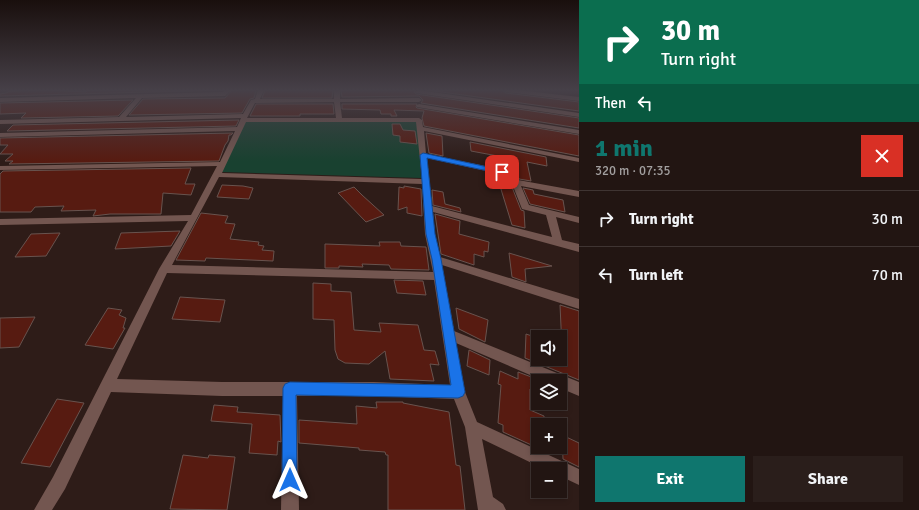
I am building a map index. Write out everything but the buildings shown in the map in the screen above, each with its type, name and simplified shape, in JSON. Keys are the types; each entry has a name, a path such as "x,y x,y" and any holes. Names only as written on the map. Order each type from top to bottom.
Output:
{"street":[{"path":"121,119 125,114"},
{"path":"43,510 59,483 164,269 184,238 217,176 247,114"},
{"path":"337,114 339,120"},
{"path":"420,114 430,234 436,259 458,392 472,427 490,508"},
{"path":"479,114 579,132"},
{"path":"0,122 121,119 243,122"},
{"path":"0,134 243,122 420,120"},
{"path":"0,134 11,122"},
{"path":"420,129 579,160"},
{"path":"423,155 512,174 525,207 579,220"},
{"path":"0,168 222,164"},
{"path":"217,176 426,182"},
{"path":"514,182 579,194"},
{"path":"428,208 579,248"},
{"path":"550,213 558,243"},
{"path":"0,222 194,218"},
{"path":"436,259 579,304"},
{"path":"164,269 438,276"},
{"path":"448,334 579,388"},
{"path":"106,385 222,389 290,388 458,392"},
{"path":"290,388 290,510"},
{"path":"472,427 579,477"}],"green space":[{"path":"245,122 418,122 421,178 221,172"}],"route":[{"path":"290,480 290,388 458,392 436,259 430,234 423,155 502,172"}]}
